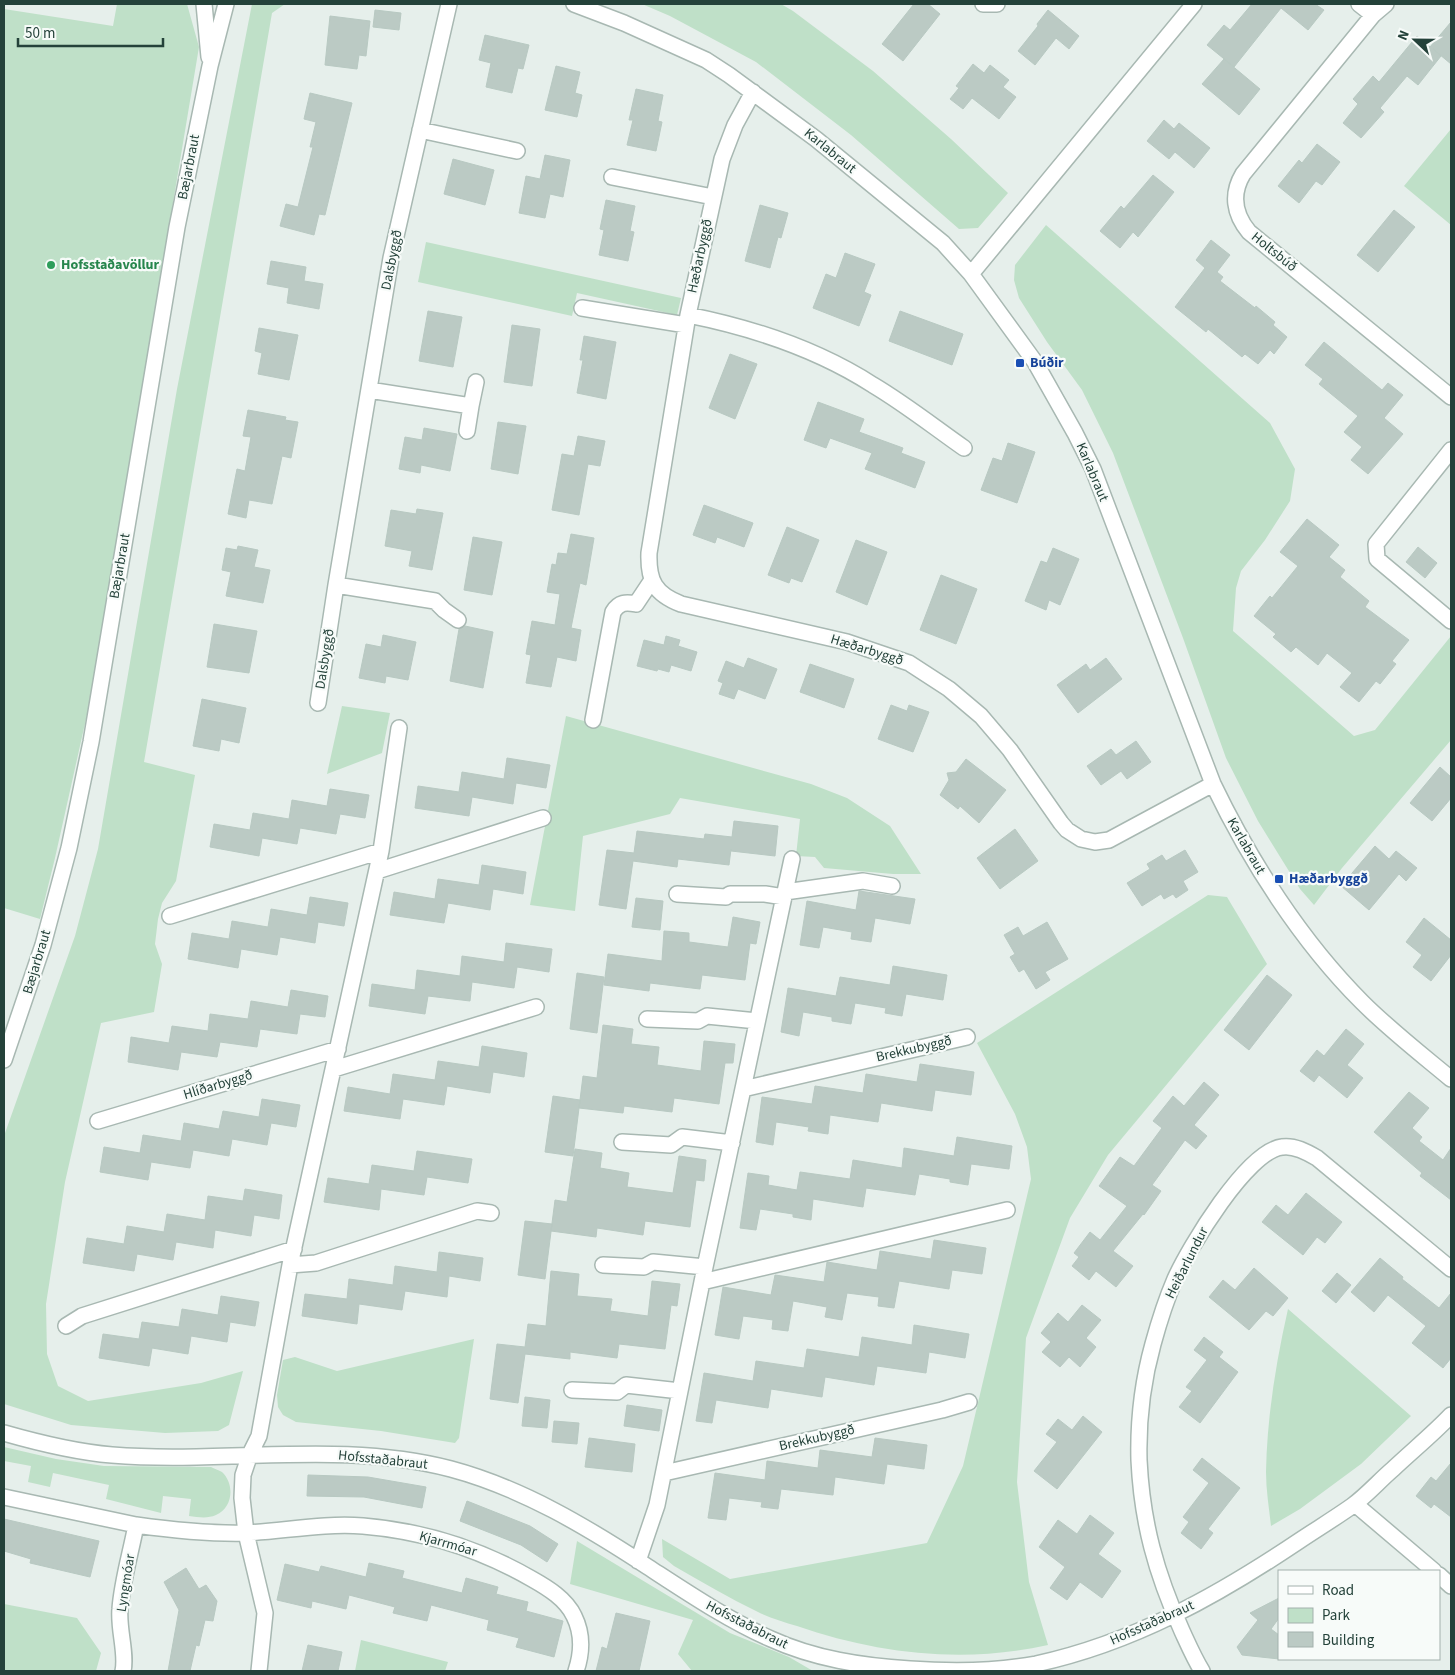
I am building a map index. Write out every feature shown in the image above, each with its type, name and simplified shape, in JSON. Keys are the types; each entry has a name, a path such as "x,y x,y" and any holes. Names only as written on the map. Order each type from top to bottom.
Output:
{"street":[{"name":"Bæjarbraut","path":"204,4 210,66"},
{"name":"Bæjarbraut","path":"4,1060 43,945 62,881 73,832 91,742 177,228 210,66 226,4"},
{"name":"Dalsbyggð","path":"318,703 391,258 449,4"},
{"name":"Karlabraut","path":"574,4 624,22 706,60 754,92 816,139 943,243 971,274 1034,362 1075,432 1093,469 1213,784 1230,819 1268,884 1335,973 1388,1026 1451,1079"},
{"path":"983,4 997,4"},
{"path":"971,274 1194,4"},
{"path":"1359,4 1373,15"},
{"name":"Holtsbúð","path":"1386,4 1373,15 1243,174 1235,191 1235,204 1238,216 1249,232 1451,397"},
{"name":"Hæðarbyggð","path":"754,92 735,125 722,159 687,320 649,553 648,565 652,580 659,592 668,599 682,604 847,642 887,654 917,667 949,689 981,716 1010,750 1061,823 1067,830 1081,839 1095,842 1116,837 1213,784"},
{"path":"420,130 517,151"},
{"path":"612,177 713,197"},
{"path":"582,308 728,323 770,336 828,360 877,387 964,448"},
{"path":"466,431 476,382"},
{"path":"369,390 471,406"},
{"path":"1451,450 1376,544 1377,560 1451,621"},
{"path":"593,720 613,612 622,603 636,604 652,580"},
{"path":"336,585 434,601 458,620"},
{"path":"259,1671 265,1613 246,1533 242,1498 243,1475 259,1436 290,1265 377,871 399,728"},
{"path":"377,871 543,818"},
{"path":"170,916 381,851"},
{"path":"638,1560 657,1505 702,1282 792,859"},
{"path":"677,894 726,897 730,894 784,894 863,882 892,886"},
{"path":"334,1069 536,1007"},
{"path":"647,1019 698,1020 707,1016 758,1021"},
{"name":"Brekkubyggð","path":"743,1089 967,1036"},
{"name":"Hlíðarbyggð","path":"98,1122 338,1049"},
{"path":"622,1142 670,1145 682,1138 732,1143"},
{"name":"Heiðarlundur","path":"1202,1671 1175,1616 1156,1564 1145,1521 1139,1459 1143,1401 1153,1343 1169,1295 1190,1250 1206,1224 1249,1167 1262,1156 1281,1147 1298,1149 1317,1158 1451,1269"},
{"path":"702,1282 1007,1210"},
{"path":"290,1265 316,1263 476,1211 491,1213"},
{"path":"66,1326 82,1316 294,1249"},
{"path":"603,1265 644,1267 653,1262 706,1267"},
{"path":"572,1390 617,1392 626,1385 680,1391"},
{"name":"Brekkubyggð","path":"664,1473 969,1402"},
{"name":"Hofsstaðabraut","path":"4,1433 74,1451 113,1456 311,1454 395,1458 422,1462 474,1475 543,1505 638,1560 714,1609 772,1640 800,1650 842,1661 884,1669 982,1671 1032,1664 1099,1646 1175,1616 1277,1556 1355,1504 1451,1415"},
{"path":"4,1497 136,1525 190,1532 246,1533"},
{"path":"1355,1504 1433,1570"},
{"name":"Lyngmóar","path":"124,1671 125,1666 120,1636 120,1609 136,1525"},
{"name":"Kjarrmóar","path":"246,1533 314,1526 362,1526 420,1535 468,1548 510,1566 562,1599 574,1615 580,1630 581,1645 576,1671"},
{"path":"1440,1576 1451,1586"}],"green space":[{"path":"117,4 187,4 199,47 90,701 40,919 4,908 4,9 113,26"},
{"path":"252,4 285,4 272,13 144,762 195,775 176,881 162,903 158,919 155,944 162,964 154,1012 101,1023 65,1182 46,1304 47,1354 58,1386 88,1401 201,1383 243,1371 229,1425 218,1431 165,1433 71,1425 4,1404 4,1136 75,936 98,849 177,389"},
{"path":"642,4 781,4 873,71 951,139 1008,193 978,228 959,229 851,135 756,62 670,16"},
{"path":"1451,129 1451,225 1404,186"},
{"path":"1046,225 1270,423 1295,469 1290,501 1265,540 1241,571 1236,588 1233,631 1354,736 1375,730 1451,636 1451,740 1342,868 1314,905 1300,889 1258,821 1226,758 1113,453 1082,390 1047,342 1019,298 1014,280 1015,265"},
{"path":"426,242 681,298 677,315 577,293 572,316 418,282"},
{"path":"342,706 390,713 382,753 327,774"},
{"path":"566,716 811,784 847,798 890,826 921,874 893,874 824,868 815,857 796,856 800,819 680,798 670,814 583,836 575,911 530,905"},
{"path":"1208,895 1227,897 1267,964 1108,1155 1070,1218 1026,1338 1017,1482 1029,1582 1048,1645 1016,1651 953,1655 921,1653 859,1643 828,1636 767,1616 726,1596 674,1566 663,1557 662,1539 730,1579 927,1543 963,1466 1031,1179 1027,1147 1015,1114 977,1043"},
{"path":"1288,1309 1411,1416 1361,1464 1300,1509 1271,1526 1266,1479 1268,1431 1276,1369"},
{"path":"474,1339 459,1438 455,1443 381,1431 296,1422 283,1415 278,1407 277,1395 283,1360 295,1357 337,1371"},
{"path":"4,1447 56,1459 104,1466 211,1467 222,1472 226,1477 230,1489 229,1501 222,1512 216,1515 189,1516 191,1499 163,1496 161,1513 106,1499 109,1485 53,1473 50,1487 28,1482 31,1466 4,1461"},
{"path":"577,1541 730,1633 789,1657 813,1671 692,1671 678,1654 693,1620 570,1584"},
{"path":"4,1604 77,1618 101,1653 96,1671 4,1671"},
{"path":"361,1640 448,1662 445,1671 355,1671"}],"building":[{"path":"914,4 928,4 940,14 903,61 882,44"},
{"path":"1252,4 1315,4 1324,10 1308,30 1281,8 1234,67 1207,45 1224,25 1230,30"},
{"path":"375,10 401,13 399,30 373,27"},
{"path":"1048,10 1079,36 1069,49 1056,38 1035,65 1018,51"},
{"path":"330,16 370,21 366,56 359,55 357,69 325,65"},
{"path":"1451,22 1451,64 1433,49 1441,56 1418,85 1407,76 1380,108 1384,112 1361,138 1343,123 1358,104 1353,99 1373,76 1379,82 1417,36 1430,47"},
{"path":"485,35 529,45 523,69 518,68 512,93 486,87 491,63 479,60"},
{"path":"1224,59 1260,89 1239,115 1202,84"},
{"path":"973,64 984,73 990,65 1009,80 1003,87 1016,97 999,119 972,98 963,109 950,99 959,88 956,86"},
{"path":"556,66 580,72 575,93 582,95 577,117 545,110"},
{"path":"636,89 663,95 658,121 662,122 656,151 627,145 633,120 629,120"},
{"path":"310,93 352,103 325,215 319,214 314,235 280,226 286,204 298,207 313,147 310,147 316,122 304,119"},
{"path":"1164,120 1174,129 1179,123 1210,148 1194,168 1175,152 1169,159 1147,141"},
{"path":"1317,144 1340,162 1322,185 1316,181 1299,203 1278,186 1299,160 1302,163"},
{"path":"545,155 570,160 563,197 550,194 545,218 519,213 526,176 540,179"},
{"path":"453,159 494,170 485,205 444,194"},
{"path":"1153,175 1174,192 1138,237 1133,232 1120,248 1100,231 1121,206 1124,209"},
{"path":"606,200 635,206 630,231 634,232 628,261 599,255 604,230 600,229"},
{"path":"760,205 788,213 781,238 778,237 770,268 745,261"},
{"path":"1394,210 1415,227 1378,272 1357,255"},
{"path":"1211,240 1230,255 1217,272 1223,277 1220,281 1255,308 1256,306 1275,322 1273,325 1287,337 1274,354 1270,350 1258,364 1245,354 1242,357 1208,329 1206,332 1175,307 1205,268 1196,260"},
{"path":"845,253 875,264 864,292 871,295 859,326 813,308 826,274 836,278"},
{"path":"271,261 306,267 304,281 323,284 319,309 287,303 289,288 267,284"},
{"path":"428,311 462,317 453,367 419,361"},
{"path":"900,311 963,334 952,365 889,341"},
{"path":"512,325 540,329 532,386 504,382"},
{"path":"259,328 298,335 289,380 258,374 262,353 255,351"},
{"path":"584,336 616,342 606,399 577,393 583,360 580,360"},
{"path":"1324,342 1382,390 1388,383 1403,395 1384,418 1403,434 1368,474 1351,460 1362,447 1344,432 1358,416 1319,384 1323,379 1305,365"},
{"path":"730,354 757,364 735,419 709,408"},
{"path":"818,402 864,419 859,432 903,448 901,453 925,462 915,488 865,469 872,453 830,438 826,448 804,440"},
{"path":"248,410 286,417 285,420 298,422 291,458 282,456 272,504 249,500 246,518 228,514 237,469 245,471 251,437 243,436"},
{"path":"498,422 526,426 518,474 491,469"},
{"path":"424,428 457,434 450,471 421,465 420,473 399,469 405,437 422,440"},
{"path":"578,436 605,441 600,466 588,464 579,515 552,510 562,454 574,456"},
{"path":"1008,443 1035,452 1017,503 981,490 993,458 1002,461"},
{"path":"704,505 753,523 744,547 717,537 715,543 693,535"},
{"path":"417,509 443,513 432,570 409,566 412,551 385,546 391,510 416,514"},
{"path":"1307,519 1339,545 1329,557 1345,570 1340,577 1369,601 1365,607 1409,640 1392,661 1396,664 1380,684 1376,681 1359,702 1340,687 1352,673 1327,653 1318,665 1296,647 1291,652 1273,637 1276,634 1254,616 1270,596 1272,598 1298,566 1280,552"},
{"path":"787,527 819,540 802,582 791,578 789,583 768,575"},
{"path":"571,534 594,538 586,585 580,583 571,628 581,630 576,661 557,657 551,687 526,683 531,655 526,654 532,621 555,625 560,594 547,592 552,564 556,565 558,553 567,554"},
{"path":"473,537 502,542 492,595 464,590"},
{"path":"856,540 887,552 867,605 836,592"},
{"path":"238,546 258,550 254,567 270,570 263,603 226,596 231,572 222,570 226,548 237,550"},
{"path":"1418,547 1437,563 1425,578 1406,562"},
{"path":"1053,548 1079,559 1060,605 1049,600 1046,610 1025,601 1041,561 1047,563"},
{"path":"941,575 977,589 956,644 920,630"},
{"path":"214,624 257,631 249,673 207,667"},
{"path":"465,626 493,632 483,688 450,681 459,629"},
{"path":"383,635 416,642 408,680 386,676 385,683 359,678 366,644 381,647"},
{"path":"666,636 680,640 678,646 697,652 691,671 671,665 669,672 637,666 644,640 664,645"},
{"path":"748,658 777,669 765,699 738,689 734,699 719,694 723,683 718,681 726,661 744,668"},
{"path":"1106,658 1122,679 1078,713 1057,685 1086,664 1090,670"},
{"path":"810,664 854,679 844,708 800,692"},
{"path":"202,699 246,708 239,743 221,739 219,751 193,746"},
{"path":"891,705 907,711 909,705 929,712 913,752 878,739"},
{"path":"1136,741 1151,762 1127,779 1121,771 1101,785 1087,766 1111,749 1116,755"},
{"path":"507,758 550,765 546,788 516,783 513,804 472,797 469,816 415,808 418,786 459,792 462,772 504,779"},
{"path":"966,759 1006,790 979,823 960,806 958,809 940,795 949,780 947,773 956,772"},
{"path":"1440,767 1451,777 1451,798 1432,821 1410,803"},
{"path":"330,789 369,795 365,818 340,814 336,834 300,828 297,844 262,838 259,856 210,847 214,824 250,830 253,813 289,819 292,800 327,806"},
{"path":"734,821 778,826 775,856 731,851 731,849 729,865 678,859 677,867 633,861 626,909 599,905 607,850 634,853 637,831 704,839 705,834 732,837"},
{"path":"1015,829 1038,861 1000,889 977,858"},
{"path":"1375,846 1389,859 1396,851 1417,868 1406,881 1399,874 1369,910 1341,886"},
{"path":"1185,850 1198,872 1183,881 1188,890 1176,898 1173,894 1164,899 1161,894 1142,906 1127,883 1150,869 1147,864 1162,855 1166,861"},
{"path":"482,865 526,872 523,894 493,889 490,910 448,903 444,923 390,915 394,892 435,899 438,879 479,885"},
{"path":"859,891 915,899 910,924 875,918 871,942 851,939 852,932 823,927 819,948 800,945 807,901 856,910"},
{"path":"310,897 348,903 344,926 318,922 315,943 280,937 277,955 241,949 238,968 188,959 192,933 229,939 232,921 268,927 271,909 307,915"},
{"path":"636,898 663,901 660,930 632,927"},
{"path":"733,917 760,922 756,944 750,943 745,980 702,975 700,989 650,983 649,991 604,985 608,954 662,961 664,931 689,933 689,942 728,947"},
{"path":"1424,918 1451,940 1451,955 1431,981 1413,967 1422,955 1406,942"},
{"path":"1047,922 1068,959 1045,972 1050,980 1036,989 1024,969 1019,972 1010,957 1015,954 1004,935 1018,927 1023,936"},
{"path":"506,943 552,949 549,972 517,967 514,988 472,982 470,1001 428,996 425,1014 369,1006 372,984 415,990 417,970 460,976 462,956 504,962"},
{"path":"893,966 947,975 943,1000 906,994 902,1016 885,1013 886,1008 855,1003 851,1024 832,1021 832,1017 803,1012 799,1036 781,1032 788,988 836,996 840,977 890,985"},
{"path":"577,973 604,977 597,1033 570,1029"},
{"path":"1267,975 1292,995 1249,1050 1224,1030"},
{"path":"291,990 328,996 325,1017 300,1014 297,1034 260,1029 257,1047 220,1042 217,1057 181,1052 178,1070 128,1062 131,1037 169,1043 172,1026 208,1031 210,1014 248,1019 251,1001 288,1007"},
{"path":"603,1025 633,1029 631,1044 659,1047 657,1065 701,1071 704,1041 735,1044 733,1063 725,1063 719,1104 674,1098 672,1112 624,1106 623,1113 579,1108 583,1076 597,1078"},
{"path":"1346,1029 1364,1044 1347,1065 1363,1078 1347,1098 1319,1075 1314,1082 1300,1071 1317,1050 1324,1056"},
{"path":"482,1046 527,1053 524,1077 493,1072 490,1093 447,1086 444,1105 403,1099 400,1119 344,1111 348,1087 390,1094 393,1074 435,1080 438,1061 479,1067"},
{"path":"920,1064 974,1072 971,1095 935,1090 932,1111 881,1103 878,1122 830,1115 828,1134 808,1131 809,1127 776,1122 773,1145 756,1142 762,1097 812,1104 815,1086 863,1093 866,1074 917,1082"},
{"path":"1204,1082 1219,1095 1194,1125 1207,1136 1196,1149 1185,1140 1152,1185 1161,1191 1144,1215 1113,1251 1133,1266 1116,1287 1096,1271 1089,1280 1072,1266 1079,1257 1074,1253 1090,1232 1100,1240 1127,1206 1099,1186 1120,1157 1134,1166 1162,1128 1153,1121 1173,1096 1184,1106"},
{"path":"1409,1092 1429,1108 1412,1128 1422,1137 1419,1141 1443,1160 1451,1148 1451,1200 1420,1176 1422,1173 1374,1132"},
{"path":"553,1096 580,1100 573,1156 545,1152"},
{"path":"262,1099 300,1105 296,1127 271,1123 267,1145 232,1139 229,1156 193,1150 190,1168 151,1162 148,1180 100,1172 104,1147 140,1153 143,1135 181,1141 184,1123 219,1129 223,1111 259,1117"},
{"path":"957,1137 1012,1146 1009,1169 971,1164 968,1185 950,1182 950,1179 919,1174 915,1195 866,1188 863,1207 813,1199 811,1220 793,1217 793,1214 760,1209 756,1230 740,1228 748,1173 769,1176 768,1185 797,1190 800,1172 850,1179 853,1160 902,1168 904,1148 954,1156"},
{"path":"575,1149 602,1153 600,1168 629,1173 627,1187 673,1193 679,1156 706,1160 704,1181 696,1180 690,1227 645,1221 643,1235 597,1228 596,1237 551,1231 555,1200 567,1202"},
{"path":"417,1151 472,1159 468,1183 427,1177 424,1195 381,1189 379,1210 324,1202 328,1178 369,1184 372,1165 414,1171"},
{"path":"245,1189 282,1195 279,1219 254,1215 251,1236 215,1230 213,1248 176,1242 173,1260 137,1254 134,1271 83,1263 87,1238 124,1244 127,1226 164,1232 167,1214 205,1220 208,1196 243,1201"},
{"path":"1306,1193 1342,1222 1325,1243 1317,1237 1303,1255 1262,1222 1276,1205 1288,1215"},
{"path":"525,1221 552,1224 545,1279 518,1275"},
{"path":"934,1240 986,1248 982,1274 952,1270 949,1289 899,1281 894,1308 878,1306 879,1297 847,1293 842,1320 825,1317 827,1307 793,1301 788,1331 772,1329 773,1320 743,1316 739,1339 715,1335 723,1287 771,1295 775,1275 824,1282 827,1262 877,1270 880,1251 931,1259"},
{"path":"439,1252 483,1258 480,1281 449,1276 447,1297 405,1291 402,1310 359,1304 357,1324 302,1316 305,1294 347,1299 349,1279 393,1285 395,1266 437,1272"},
{"path":"1380,1258 1403,1277 1402,1279 1439,1308 1451,1293 1451,1358 1443,1368 1412,1343 1426,1326 1388,1295 1374,1312 1351,1292"},
{"path":"1254,1268 1288,1298 1273,1316 1266,1311 1249,1330 1209,1297 1223,1280 1235,1290"},
{"path":"551,1271 579,1274 577,1296 612,1299 610,1311 648,1316 652,1281 680,1284 677,1306 671,1305 665,1349 619,1344 617,1358 570,1352 570,1359 525,1354 518,1403 490,1399 497,1344 525,1347 528,1324 546,1326"},
{"path":"1337,1273 1351,1285 1336,1303 1322,1291"},
{"path":"221,1296 259,1302 255,1326 230,1322 227,1342 191,1336 188,1354 152,1348 149,1366 99,1358 103,1334 139,1339 142,1322 179,1327 182,1309 218,1315"},
{"path":"1082,1305 1101,1320 1086,1338 1096,1347 1080,1367 1069,1357 1060,1367 1042,1352 1051,1342 1041,1333 1058,1313 1068,1322"},
{"path":"914,1325 969,1334 965,1358 929,1352 926,1373 877,1366 874,1385 825,1377 822,1397 771,1389 768,1408 716,1400 712,1423 696,1421 704,1373 753,1381 756,1361 804,1368 807,1349 859,1357 862,1337 912,1345"},
{"path":"1204,1337 1223,1352 1219,1357 1238,1372 1200,1423 1179,1407 1192,1391 1186,1387 1207,1360 1194,1350"},
{"path":"525,1397 550,1400 547,1428 522,1426"},
{"path":"627,1405 662,1410 659,1431 624,1426"},
{"path":"1083,1416 1102,1432 1057,1489 1034,1471 1057,1442 1046,1434 1058,1419 1072,1430"},
{"path":"554,1421 579,1423 577,1444 552,1442"},
{"path":"589,1438 635,1444 632,1472 585,1467"},
{"path":"875,1438 927,1445 924,1469 887,1464 884,1484 835,1477 833,1495 781,1489 778,1509 761,1507 762,1502 729,1498 726,1520 708,1518 715,1473 765,1480 767,1461 818,1468 820,1450 872,1457"},
{"path":"1202,1458 1240,1488 1208,1529 1213,1533 1201,1549 1181,1533 1189,1522 1183,1517 1209,1483 1193,1470"},
{"path":"1451,1463 1451,1517 1434,1504 1431,1508 1416,1496 1431,1477 1436,1481"},
{"path":"308,1475 368,1477 426,1487 422,1508 364,1497 307,1496"},
{"path":"467,1501 530,1526 558,1544 547,1562 521,1545 460,1521"},
{"path":"1090,1515 1114,1533 1098,1554 1121,1571 1102,1598 1080,1582 1067,1600 1050,1588 1065,1567 1039,1547 1058,1520 1077,1534"},
{"path":"4,1519 99,1541 90,1577 30,1563 31,1559 4,1551"},
{"path":"369,1563 404,1571 402,1578 462,1593 466,1578 498,1587 496,1594 528,1602 526,1611 563,1621 554,1657 516,1647 519,1638 487,1630 489,1620 431,1605 427,1621 393,1613 395,1607 349,1595 346,1609 312,1601 311,1608 277,1600 285,1564 319,1572 321,1566 366,1577"},
{"path":"186,1568 199,1589 206,1585 217,1601 213,1621 205,1620 199,1646 196,1645 190,1671 168,1671 179,1610 164,1582"},
{"path":"1278,1599 1278,1619 1271,1629 1278,1634 1278,1659 1242,1655 1237,1647 1258,1620 1250,1613"},
{"path":"616,1613 650,1621 639,1671 596,1671 602,1647 607,1649"},
{"path":"308,1645 342,1652 338,1671 302,1671"}],"place":[{"name":"Hofsstaðavöllur","path":"51,265"},
{"name":"Búðir","path":"1020,363"},
{"name":"Hæðarbyggð","path":"1279,879"}]}
